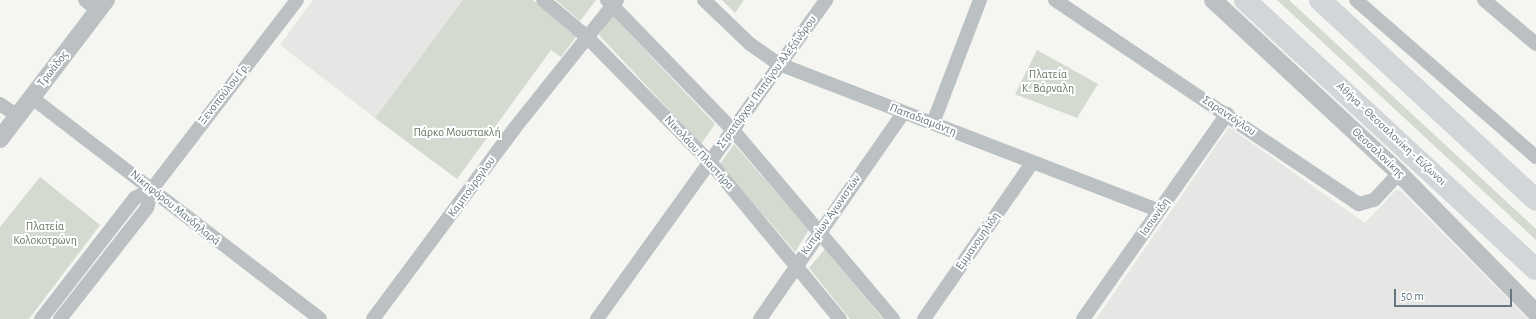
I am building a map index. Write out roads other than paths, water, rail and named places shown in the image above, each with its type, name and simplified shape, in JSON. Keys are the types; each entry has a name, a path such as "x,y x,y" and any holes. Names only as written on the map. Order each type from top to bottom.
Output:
{"highway":[{"name":"Αθήνα - Θεσσαλονίκη - Εύζωνοι","path":"1245,0 1536,269"},
{"path":"1320,0 1536,200"}],"street":[{"name":"Ξενoπούλου Γρ.","path":"60,319 147,208 152,189 297,0"},
{"name":"Νικολάου Πλαστήρα","path":"543,0 587,37 710,162 840,319"},
{"name":"Παπαδιαμάντη","path":"704,0 750,44 779,64 1159,211"},
{"name":"Στρατάρχου Παπάγου Αλεξάνδρου","path":"597,319 826,0"},
{"path":"933,123 980,0"},
{"name":"Σαραντόγλου","path":"1055,0 1359,204 1374,200 1399,173"},
{"name":"Θεσσαλονίκης","path":"1213,0 1399,173 1536,313"},
{"path":"1356,0 1536,157"},
{"path":"1484,0 1536,44"},
{"name":"Καμπούρογλου","path":"373,319 514,128 587,37 612,2"},
{"path":"612,2 732,129 893,319"},
{"name":"Τρωάδος","path":"0,139 32,97 96,4"},
{"name":"Νικηφόρου Μανδηλαρά","path":"32,97 320,319"},
{"path":"0,104 18,116"},
{"name":"Κυπρίων Αγωνιστών","path":"760,319 903,113"},
{"name":"Ιασωνίδη","path":"1083,319 1227,114"},
{"name":"Εμμανουηλίδη","path":"924,319 1032,163"},
{"name":"Ξενoπούλου Γρ.","path":"41,319 135,198 152,189"}],"park label":[{"name":"Πλατεία Κ. Βάρναλη","path":"1048,82"},
{"name":"Πάρκο Μουστακλή","path":"457,133"},
{"name":"Πλατεία Κολοκοτρώνη","path":"45,234"}]}
